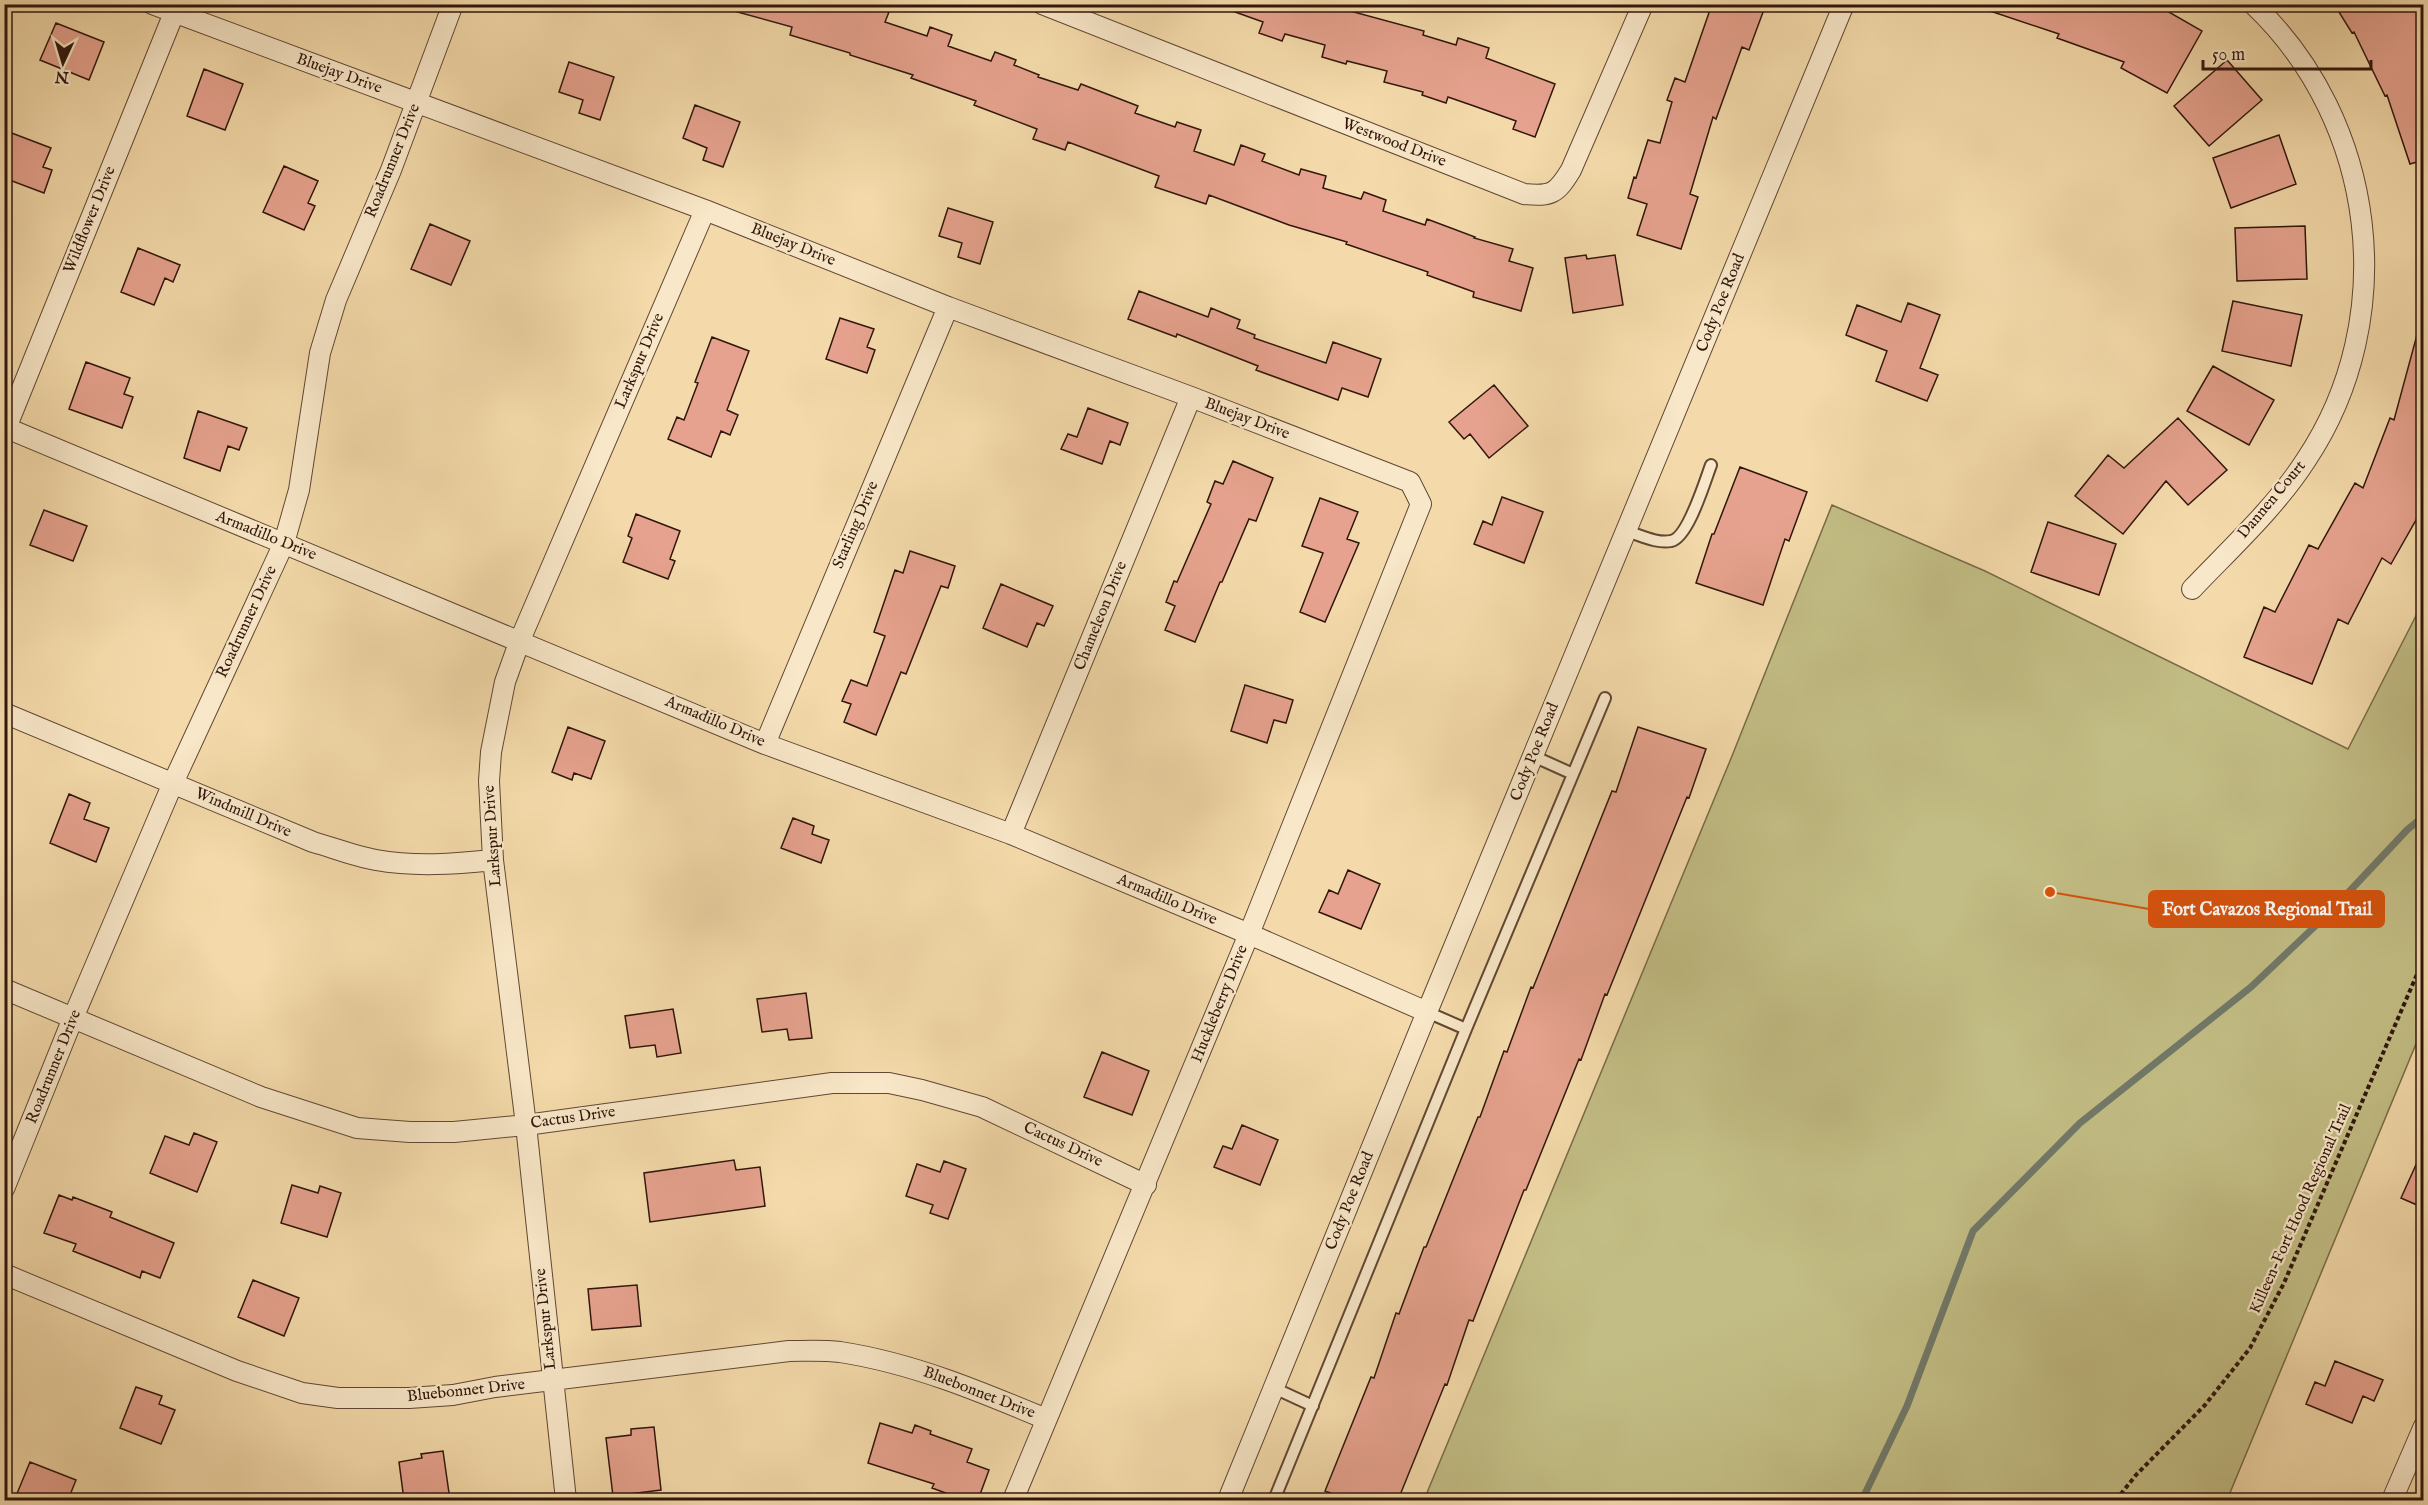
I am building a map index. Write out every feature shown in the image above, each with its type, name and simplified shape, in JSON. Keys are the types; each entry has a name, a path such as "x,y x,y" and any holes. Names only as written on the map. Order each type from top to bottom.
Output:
{"street":[{"name":"Bluejay Drive","path":"152,4 705,210 948,307 1191,397 1410,482 1421,504"},
{"name":"Roadrunner Drive","path":"4,1189 73,1018 173,783 284,543 299,490 311,403 323,342 336,300 391,170 453,4"},
{"name":"Westwood Drive","path":"1042,4 1524,194 1541,196 1553,193 1561,186 1571,170 1643,4"},
{"name":"Cody Poe Road","path":"1228,1500 1844,4"},
{"name":"Dannen Court","path":"2192,589 2267,509 2307,459 2330,420 2347,377 2364,297 2365,264 2362,218 2355,177 2338,126 2316,83 2297,53 2253,4"},
{"name":"Wildflower Drive","path":"5,427 174,13"},
{"name":"Larkspur Drive","path":"566,1500 526,1125 493,860 489,781 491,752 505,682 520,640 705,210"},
{"name":"Starling Drive","path":"765,744 948,307"},
{"name":"Chameleon Drive","path":"1011,834 1191,397"},
{"name":"Armadillo Drive","path":"5,427 765,744 1011,834 1427,1012"},
{"name":"Huckleberry Drive","path":"1012,1500 1146,1185 1421,504"},
{"name":"Windmill Drive","path":"4,713 313,842 378,860 429,865 493,860"},
{"name":"Cactus Drive","path":"4,989 261,1097 357,1128 410,1132 454,1132 526,1125 832,1083 889,1083 982,1107 1146,1185"},
{"name":"Bluebonnet Drive","path":"4,1274 237,1371 302,1393 338,1398 409,1398 789,1351 838,1352 896,1364 956,1381 1046,1419"},
{"path":"2392,1500 2424,1426"}],"lane":[{"path":"1626,531 1655,540 1673,541 1680,537 1711,465"},
{"path":"1274,1500 1466,1029 1605,698"},
{"path":"1533,756 1574,774"},
{"path":"1427,1012 1466,1029"},
{"path":"1274,1388 1313,1406"}],"path":[{"name":"Killeen-Fort Hood Regional Trail","path":"2116,1500 2136,1475 2205,1405 2250,1348 2284,1283 2424,958"}],"shaded area":[{"path":"1832,505 1985,571 2348,749 2423,602 2423,1027 2227,1500 1424,1500 1732,756"}],"building":[{"path":"731,4 841,4 864,11 867,4 889,12 885,22 927,36 930,27 952,35 948,46 991,61 995,52 1016,60 1014,65 1039,75 1038,77 1078,90 1081,84 1138,106 1135,113 1175,127 1177,122 1201,130 1194,151 1234,165 1241,145 1265,154 1262,161 1299,175 1301,169 1326,176 1323,188 1361,199 1364,192 1386,200 1383,211 1425,225 1427,219 1474,238 1513,249 1509,261 1533,268 1521,311 1473,297 1474,292 1427,275 1428,272 1209,195 1206,204 1155,187 1159,176 1068,142 1065,150 1033,139 1037,129 974,105 976,101 911,78 913,75 790,35 792,27 730,10"},
{"path":"1221,4 1340,4 1339,8 1424,31 1423,35 1456,45 1458,38 1489,48 1486,58 1555,84 1535,137 1513,129 1516,121 1448,97 1446,103 1422,95 1423,92 1384,82 1387,71 1322,57 1325,45 1285,34 1282,41 1259,33 1263,22 1221,7"},
{"path":"1712,4 1766,4 1749,50 1742,47 1716,119 1713,117 1690,194 1698,197 1681,249 1637,235 1647,204 1628,198 1648,140 1660,143 1672,102 1667,100 1675,78 1685,82"},
{"path":"1981,4 2155,4 2202,31 2167,93 2121,68 2124,62 2057,38 2059,34 1981,8"},
{"path":"2334,4 2424,4 2424,160 2410,164 2387,95 2385,96 2354,32 2352,33"},
{"path":"56,23 104,42 89,80 40,60"},
{"path":"2227,60 2262,100 2209,146 2174,106"},
{"path":"569,62 614,77 600,120 579,113 583,100 559,92"},
{"path":"204,69 243,84 225,130 187,116"},
{"path":"695,105 740,122 723,167 703,160 707,148 683,138"},
{"path":"9,132 51,148 43,167 52,170 44,193 4,178 4,143"},
{"path":"2279,135 2296,184 2231,208 2213,158"},
{"path":"284,166 318,181 308,203 315,206 304,230 263,212"},
{"path":"948,208 993,222 980,264 958,257 962,243 939,236"},
{"path":"430,224 470,241 451,285 411,269"},
{"path":"2305,226 2307,279 2237,281 2235,228"},
{"path":"138,248 180,265 173,282 165,278 154,305 121,292"},
{"path":"1586,255 1587,259 1615,255 1623,305 1573,313 1565,258"},
{"path":"1139,291 1208,317 1211,308 1240,320 1237,328 1255,335 1254,338 1326,363 1333,342 1381,359 1368,397 1342,388 1338,400 1256,370 1258,366 1177,334 1176,337 1128,319"},
{"path":"2233,301 2302,315 2291,366 2222,351"},
{"path":"1908,303 1940,315 1920,368 1938,375 1927,401 1876,381 1887,351 1846,335 1857,305 1901,322"},
{"path":"840,318 874,329 867,347 875,350 867,373 826,359"},
{"path":"2418,331 2424,332 2424,506 2391,564 2382,558 2348,624 2338,619 2312,684 2244,657 2264,607 2275,612 2309,545 2318,549 2355,483 2363,488 2390,418 2394,420"},
{"path":"712,337 749,351 727,410 738,415 730,435 721,431 711,457 668,439 677,417 684,420"},
{"path":"86,362 130,378 124,394 133,397 122,428 69,409"},
{"path":"2213,366 2274,400 2249,445 2187,411"},
{"path":"1494,385 1528,426 1489,458 1470,434 1464,439 1449,422"},
{"path":"1088,408 1128,423 1120,445 1110,441 1102,464 1061,449 1068,434 1077,437"},
{"path":"198,411 247,428 239,450 228,446 220,471 184,458"},
{"path":"2178,418 2227,470 2188,505 2166,481 2123,534 2075,496 2108,455 2124,468"},
{"path":"1233,461 1273,478 1256,521 1249,519 1195,642 1165,630 1175,606 1166,602 1211,504 1207,502 1215,481 1223,484"},
{"path":"1740,467 1807,492 1789,541 1785,539 1763,605 1696,583 1712,534 1714,534"},
{"path":"1502,497 1543,512 1524,563 1474,544 1483,521 1492,525"},
{"path":"1320,498 1358,512 1347,539 1359,543 1325,622 1300,612 1323,553 1302,546"},
{"path":"44,510 87,526 73,561 30,545"},
{"path":"636,514 680,531 670,559 675,561 668,579 623,562 632,538 628,536"},
{"path":"2048,522 2116,544 2099,595 2031,572"},
{"path":"910,551 955,566 948,588 941,586 906,674 901,672 876,735 844,722 851,704 842,701 851,680 867,686 885,636 874,632 895,570 903,573"},
{"path":"1001,584 1053,606 1044,626 1037,623 1027,647 983,628"},
{"path":"1245,685 1293,700 1286,723 1274,720 1267,743 1231,731"},
{"path":"568,727 605,741 591,779 574,773 572,780 552,772"},
{"path":"1638,727 1706,749 1689,798 1687,797 1607,995 1605,994 1581,1060 1579,1059 1526,1190 1524,1190 1473,1321 1469,1320 1447,1385 1445,1384 1398,1500 1350,1500 1325,1491 1371,1377 1374,1378 1396,1313 1399,1314 1424,1247 1426,1247 1478,1117 1480,1117 1504,1051 1507,1052 1531,987 1533,988 1612,791 1616,792"},
{"path":"69,794 90,803 84,819 109,828 96,862 50,843"},
{"path":"793,818 814,826 812,834 829,840 821,863 781,848"},
{"path":"1348,870 1380,884 1361,929 1319,912 1329,890 1338,894"},
{"path":"806,993 812,1038 789,1040 787,1029 762,1032 757,999"},
{"path":"673,1009 681,1053 657,1057 655,1045 630,1048 625,1016"},
{"path":"1102,1052 1149,1071 1132,1115 1084,1097"},
{"path":"1242,1125 1278,1140 1260,1185 1214,1167 1223,1146 1232,1149"},
{"path":"194,1133 217,1142 197,1192 150,1173 165,1136 189,1145"},
{"path":"2424,1147 2424,1208 2401,1198"},
{"path":"734,1160 736,1170 760,1167 765,1206 650,1222 644,1173"},
{"path":"944,1161 966,1169 948,1219 930,1213 933,1205 906,1196 917,1164 940,1172"},
{"path":"292,1185 318,1193 320,1186 341,1193 327,1237 281,1223"},
{"path":"59,1195 72,1200 73,1197 112,1212 110,1217 174,1243 160,1278 142,1271 140,1278 73,1251 76,1244 44,1233"},
{"path":"253,1280 299,1298 284,1336 238,1317"},
{"path":"637,1285 641,1326 592,1330 588,1289"},
{"path":"2335,1361 2383,1380 2374,1401 2363,1396 2352,1423 2306,1404 2315,1382 2325,1386"},
{"path":"136,1387 162,1396 159,1404 175,1410 161,1444 120,1428"},
{"path":"880,1423 912,1433 915,1425 931,1431 930,1434 972,1449 967,1462 989,1470 978,1500 965,1500 932,1488 934,1484 868,1463"},
{"path":"654,1427 661,1490 613,1496 606,1438 631,1435 631,1429"},
{"path":"443,1451 450,1500 404,1500 399,1462 422,1458 421,1454"},
{"path":"30,1462 76,1480 68,1500 28,1500 16,1496"}],"waterway":[{"path":"1862,1500 1907,1406 1973,1231 2080,1123 2251,987 2330,912 2407,830 2424,816"}],"place":[{"name":"Fort Cavazos Regional Trail","path":"2050,892"}]}
